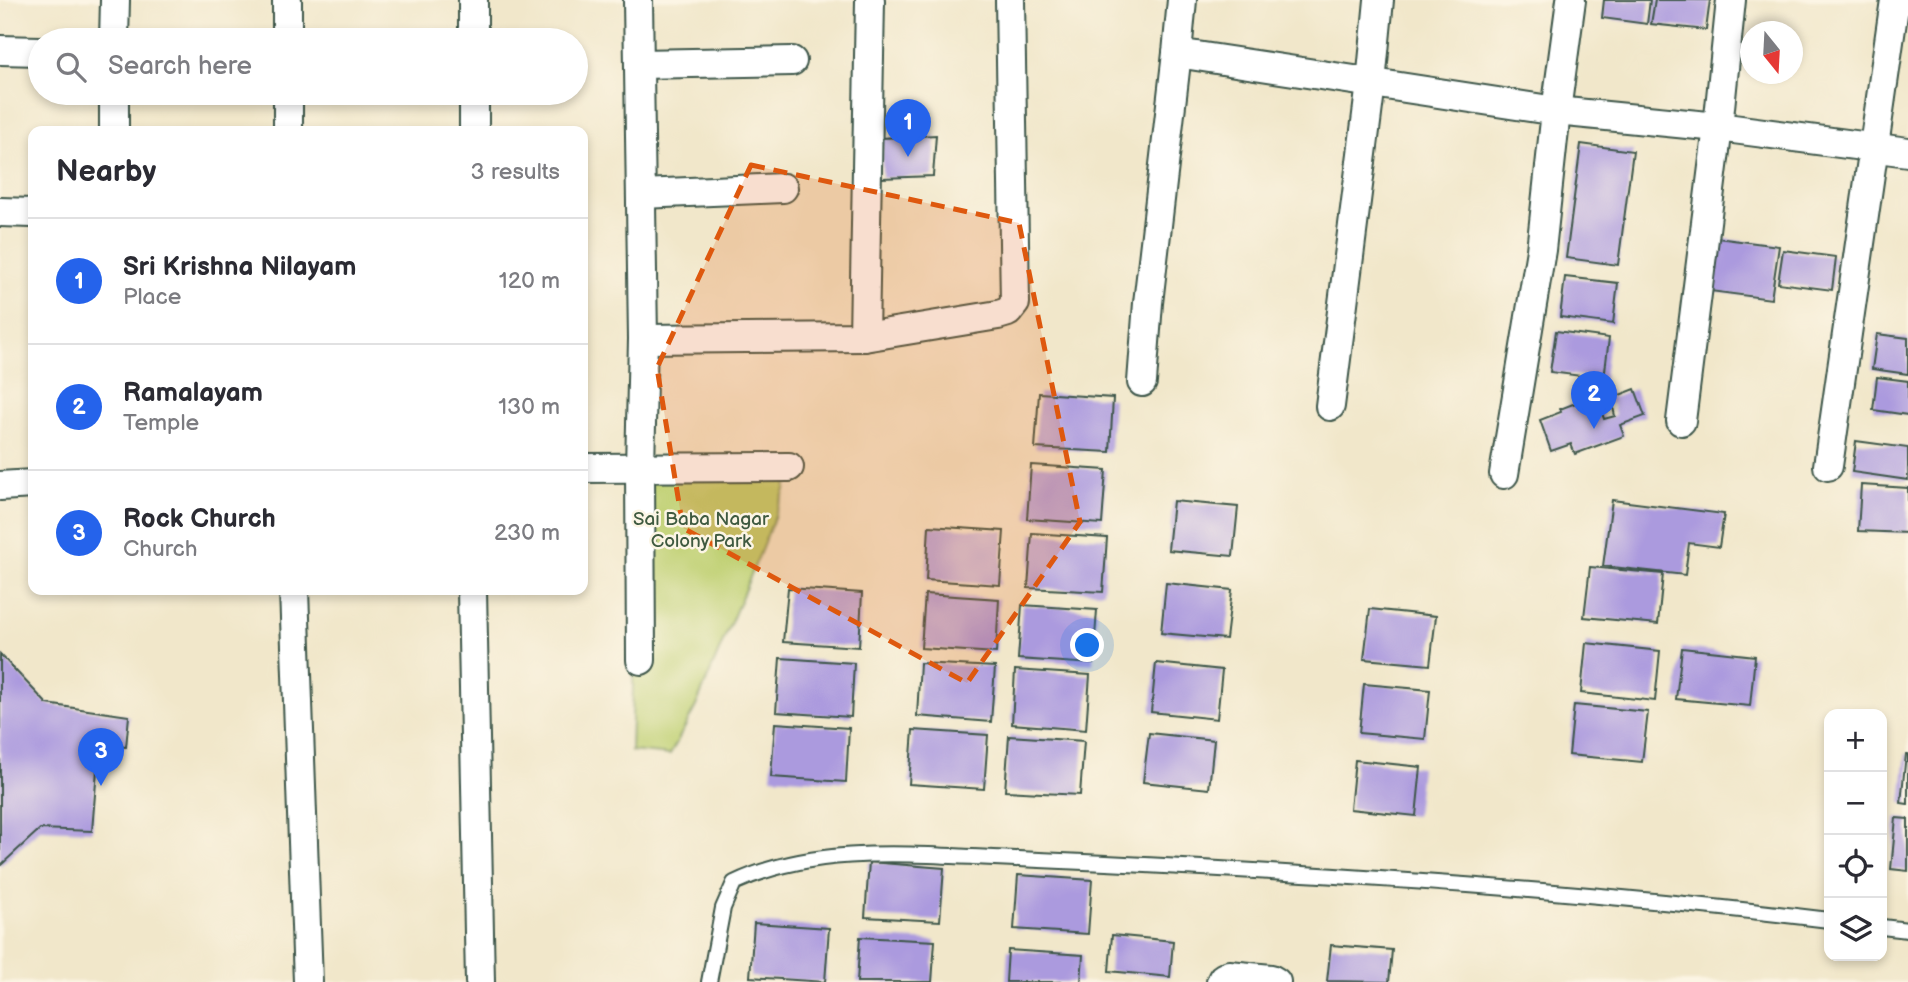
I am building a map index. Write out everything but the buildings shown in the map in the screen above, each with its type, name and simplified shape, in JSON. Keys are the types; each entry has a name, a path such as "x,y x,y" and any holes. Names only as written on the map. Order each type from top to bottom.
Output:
{"street":[{"path":"114,28 115,0"},
{"path":"287,0 287,28"},
{"path":"473,0 473,28"},
{"path":"638,0 643,339 640,467 641,660"},
{"path":"864,337 870,0"},
{"path":"643,339 864,337 998,316 1008,312 1015,303 1010,0"},
{"path":"1142,382 1182,0"},
{"path":"1330,406 1379,0"},
{"path":"1504,474 1541,250 1571,0"},
{"path":"1681,421 1731,0"},
{"path":"1828,466 1895,0"},
{"path":"0,50 28,51"},
{"path":"1177,53 1556,111 1718,127 1908,152"},
{"path":"639,64 792,61"},
{"path":"114,105 114,126"},
{"path":"288,105 288,126"},
{"path":"474,105 474,126"},
{"path":"641,194 783,188"},
{"path":"0,212 28,213"},
{"path":"588,468 789,467"},
{"path":"0,486 28,484"},
{"path":"293,595 308,982"},
{"path":"472,595 480,982"},
{"path":"1221,982 1229,975 1271,979 1276,982"}],"lane":[{"path":"709,982 723,908 734,883 753,874 808,860 890,853 1280,872 1698,904 1824,919"},
{"path":"1887,928 1908,930"}],"highlighted area":[{"path":"751,165 1019,223 1080,522 967,683 683,528 657,368"}],"green space":[{"name":"Sai Baba Nagar Colony Park","path":"640,467 789,467 785,490 760,553 696,706 670,755 631,751"}],"place":[{"name":"Sri Krishna Nilayam","path":"908,157"},
{"name":"Ramalayam","path":"1594,429"},
{"name":"Rock Church","path":"101,786"}]}
